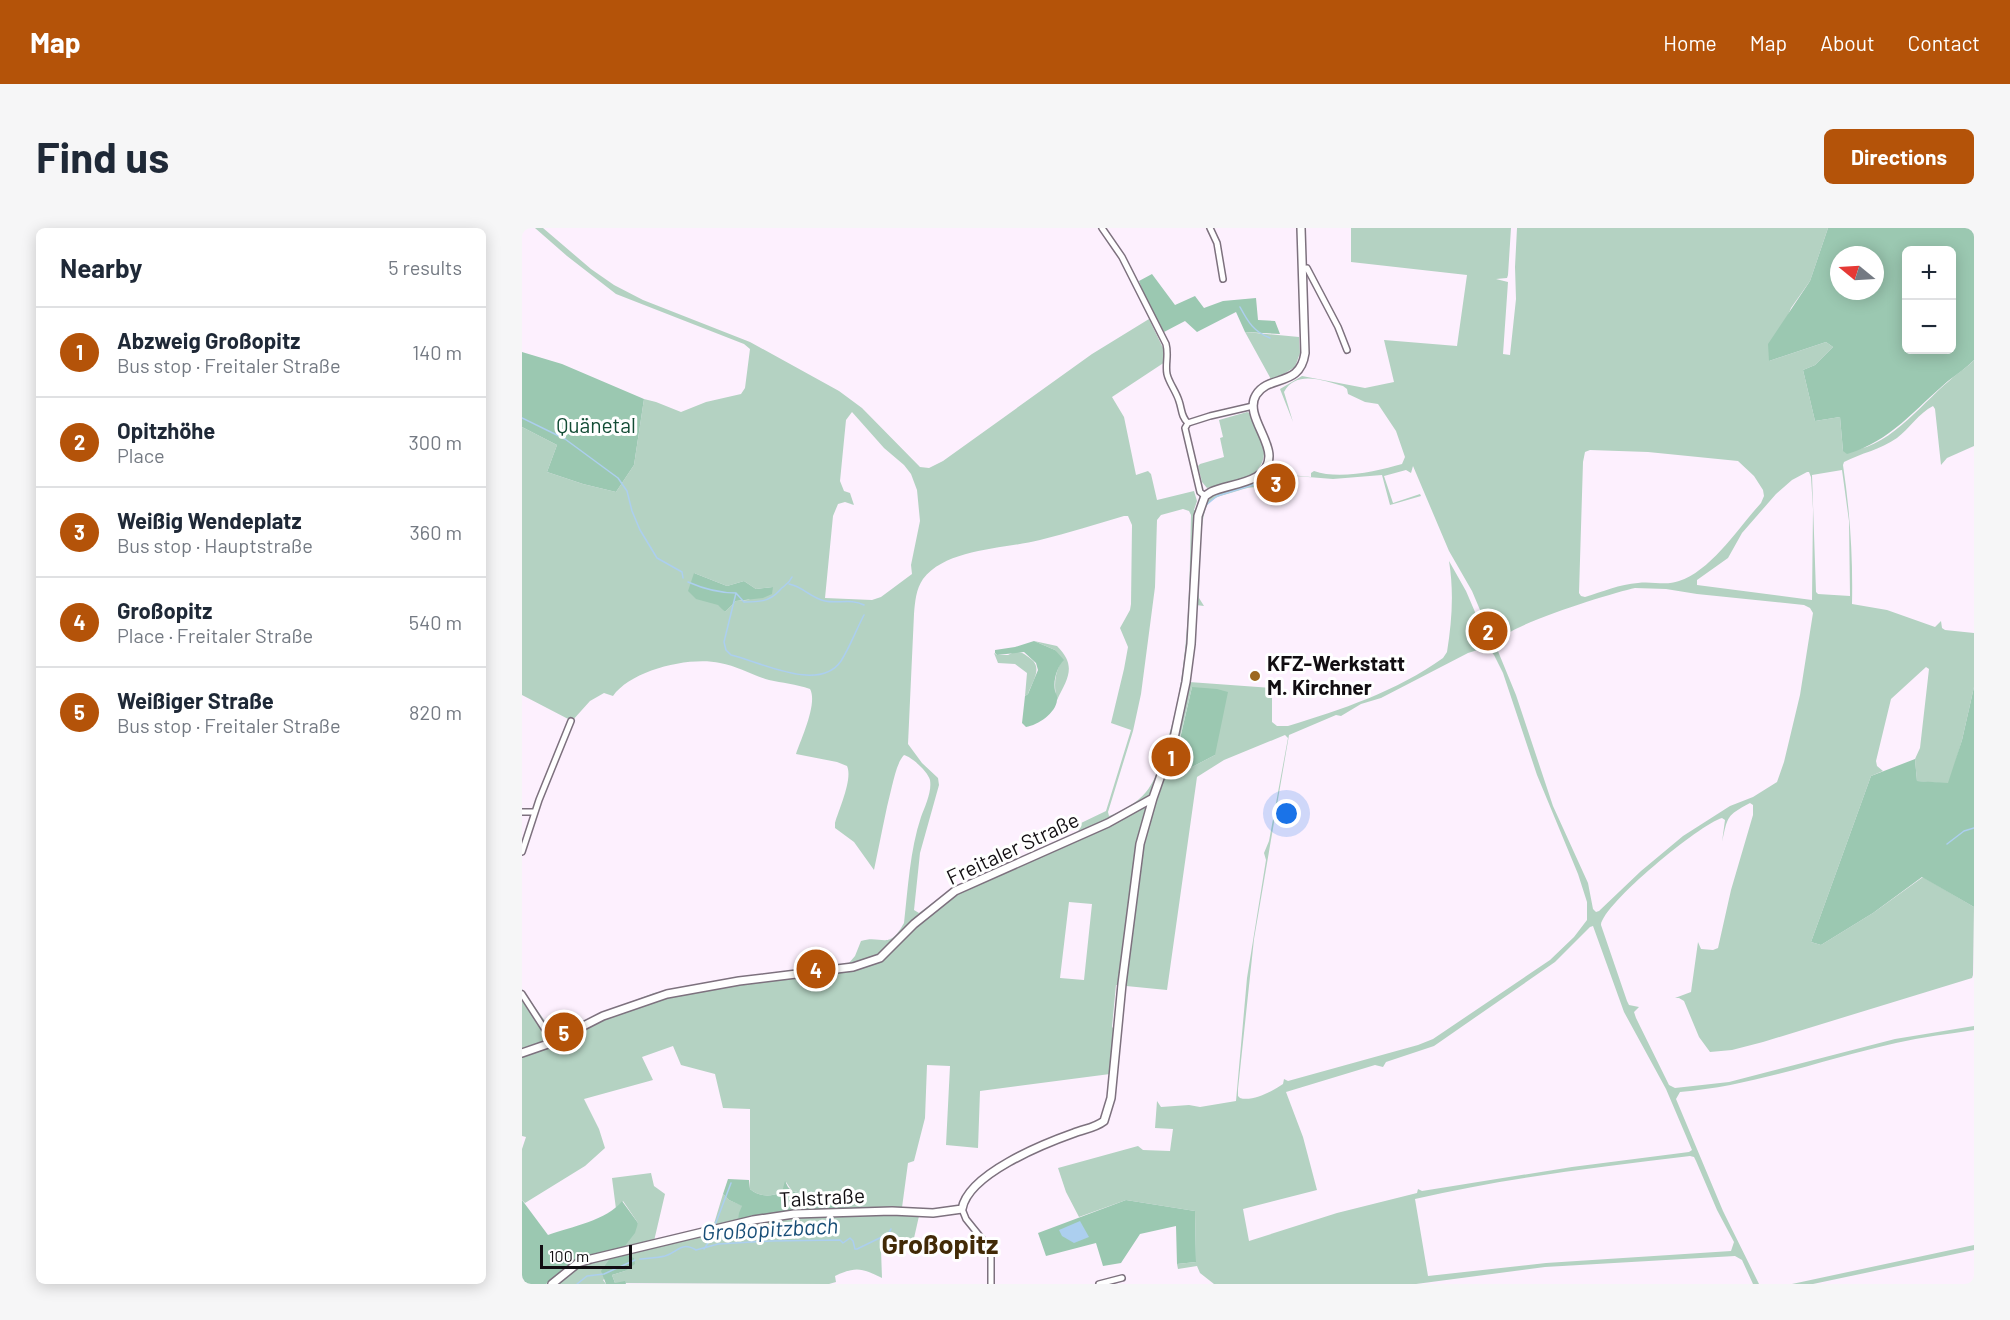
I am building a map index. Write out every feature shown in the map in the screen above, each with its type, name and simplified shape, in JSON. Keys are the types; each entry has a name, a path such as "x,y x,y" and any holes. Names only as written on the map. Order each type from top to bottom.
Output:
{"street":[{"path":"1102,228 1122,256 1166,344 1168,377 1179,399 1184,420 1188,423"},
{"path":"1210,228 1217,243 1223,279"},
{"path":"991,1284 991,1250 966,1219 962,1209 970,1190 983,1178 1037,1147 1100,1124 1107,1117 1137,861 1153,798 1174,738 1186,682 1191,644 1198,516 1205,496 1217,489 1257,477 1268,463 1266,442 1253,406 1259,391 1298,372 1303,365 1305,353 1300,228"},
{"path":"1302,269 1307,268 1338,327 1347,350"},
{"path":"1205,496 1200,492 1185,428 1188,423 1253,406"},
{"path":"1257,477 1262,482 1268,483 1274,480 1277,472 1274,466 1268,463"},
{"path":"522,852 535,812 571,721"},
{"name":"Freitaler Straße","path":"522,1053 553,1042 603,1016 667,994 739,981 853,967 880,958 914,924 955,891 1108,823 1153,798"},
{"path":"522,812 535,812"},
{"path":"522,994 553,1042"},
{"name":"Talstraße","path":"552,1284 578,1263 606,1254 753,1220 794,1214 892,1211 933,1213 962,1209"},
{"path":"1099,1284 1122,1278"}],"green space":[{"path":"535,228 543,228 591,269 614,285 643,300 750,342 839,391 862,408 920,467 929,468 943,461 1092,354 1149,319 1164,350 1165,362 1112,397 1124,417 1136,475 1148,471 1151,474 1157,500 1194,491 1197,501 1194,510 1200,512 1210,498 1222,491 1254,481 1270,486 1276,482 1280,474 1311,477 1314,471 1347,475 1402,464 1405,457 1396,431 1378,404 1365,402 1348,394 1347,389 1343,386 1311,378 1303,379 1289,385 1284,392 1293,422 1280,389 1302,376 1365,388 1394,382 1384,340 1457,346 1467,275 1351,262 1351,228 1511,228 1508,275 1507,278 1496,279 1508,282 1503,354 1510,355 1516,299 1517,228 1828,228 1810,281 1791,308 1769,361 1826,342 1833,347 1815,365 1803,370 1815,421 1840,417 1843,451 1859,449 1888,436 1974,360 1974,446 1947,458 1941,465 1933,406 1897,438 1884,446 1844,462 1843,465 1848,500 1852,569 1852,604 1887,610 1935,627 1941,621 1942,628 1945,630 1974,633 1974,687 1949,784 1917,781 1915,759 1920,748 1929,669 1926,667 1891,699 1876,761 1877,766 1883,771 1871,776 1811,942 1821,945 1873,913 1923,877 1974,907 1973,975 1972,978 1763,1042 1732,1050 1710,1052 1699,1037 1684,1001 1675,998 1691,992 1698,942 1701,949 1718,948 1731,890 1753,815 1753,805 1750,803 1729,818 1722,842 1725,820 1722,818 1694,834 1634,883 1606,915 1601,925 1627,1001 1629,1005 1639,1007 1634,1012 1636,1018 1669,1085 1675,1088 1729,1082 1895,1039 1974,1026 1974,1030 1925,1037 1869,1049 1735,1084 1680,1092 1676,1099 1723,1211 1759,1284 1753,1284 1742,1260 1735,1256 1545,1267 1416,1284 1214,1284 1200,1273 1197,1266 1178,1269 1177,1264 1196,1262 1195,1211 1126,1200 1079,1217 1066,1192 1058,1168 1138,1146 1143,1150 1170,1151 1173,1129 1155,1128 1157,1101 1161,1107 1189,1105 1200,1107 1236,1101 1247,978 1266,860 1264,853 1269,841 1288,738 1285,735 1224,760 1197,777 1167,990 1116,985 1112,1027 1115,1030 1110,1074 980,1091 978,1148 946,1145 950,1066 927,1065 925,1118 914,1161 908,1163 901,1215 919,1216 912,1247 881,1250 882,1278 869,1272 854,1270 835,1276 836,1282 829,1284 615,1283 612,1275 625,1271 634,1258 603,1280 606,1284 546,1284 573,1263 623,1247 638,1223 623,1201 616,1209 612,1178 651,1173 654,1186 665,1194 654,1241 713,1227 723,1194 729,1200 743,1206 738,1220 793,1210 846,1209 846,1202 832,1201 792,1191 786,1182 782,1192 774,1195 761,1195 750,1189 750,1109 723,1108 715,1074 681,1065 673,1046 642,1057 653,1080 584,1099 599,1129 605,1148 585,1166 525,1203 522,1200 522,1149 526,1137 522,1136 522,989 553,1032 560,1034 601,1013 654,993 738,977 849,963 855,956 861,941 889,940 904,923 914,843 930,785 929,777 923,769 904,755 894,778 874,870 854,842 835,828 847,786 847,766 796,754 812,703 810,689 769,680 726,664 708,661 678,664 647,672 633,679 613,696 604,693 590,701 572,721 522,695 522,427 557,445 547,472 616,492 634,465 644,399 681,412 706,402 741,394 745,388 750,349 744,344 616,294","holes":["852,412 884,448 904,465 911,474 917,490 920,521 911,565 912,574 881,597 872,600 825,598 833,516 838,504 845,502 854,505 850,493 844,491 840,481 846,420","1590,450 1648,452 1738,461 1754,476 1764,496 1761,503 1724,547 1691,576 1669,583 1625,585 1585,597 1579,593 1585,452","1413,466 1449,551 1472,591 1483,617 1478,619 1449,561 1452,584 1451,618 1447,652 1443,658 1388,690 1288,726 1277,726 1272,722 1272,688 1189,682 1196,605 1204,606 1199,598 1200,548 1203,520 1209,503 1217,497 1242,490 1271,486 1283,475 1333,479 1382,475 1390,505 1421,496 1420,494 1393,503 1384,476 1406,470 1411,473","1842,470 1849,521 1850,596 1816,592 1812,475","1809,472 1813,509 1812,600 1697,585 1697,580 1728,558 1742,533 1776,494 1792,480","1183,509 1189,511 1191,515 1190,575 1186,636 1172,725 1158,769 1149,788 1134,803 1109,816 1108,812 1133,731 1141,694 1155,587 1157,520 1161,515","1124,516 1128,516 1132,525 1131,604 1120,628 1128,647 1111,723 1131,730 1106,811 1081,823 1076,833 956,886 919,913 914,910 920,853 939,785 938,778 922,763 908,744 914,614 919,587 933,569 961,555 1040,540","694,573 727,586 744,581 756,589 773,587 748,600 736,601 725,612","1635,588 1666,589 1804,605 1813,613 1800,695 1777,782 1753,797 1730,806 1683,836 1596,912 1593,909 1588,883 1553,806 1516,695 1495,644 1517,628 1583,603","1487,647 1503,673 1537,775 1578,874 1587,902 1587,920 1574,937 1550,960 1433,1039 1288,1081 1284,1079 1283,1084 1274,1090 1250,1098 1240,1098 1238,1089 1254,939 1289,735 1336,715 1341,716 1361,704 1381,698 1468,653","1192,687 1215,755 1171,778 1177,756","1069,902 1092,904 1084,980 1060,978","1593,926 1624,1012 1666,1089 1692,1150 1422,1191 1418,1189 1417,1193 1337,1213 1249,1241 1243,1209 1317,1190 1303,1137 1286,1092 1375,1065 1383,1067 1386,1062 1434,1046 1555,962","1694,1157 1734,1242 1731,1251 1546,1263 1428,1276 1415,1199 1517,1179"]},
{"path":"1828,228 1974,228 1974,360 1889,433 1862,449 1847,454 1843,451 1840,417 1815,421 1803,370 1815,365 1833,347 1826,342 1769,361 1768,344 1810,281"},
{"path":"1152,274 1175,305 1195,296 1204,308 1223,301 1256,298 1258,320 1275,321 1280,334 1245,332 1236,312 1197,332 1185,321 1164,332 1146,300 1139,281"},
{"path":"1245,332 1299,337 1300,353 1295,367 1272,381"},
{"name":"Quänetal","path":"522,352 562,364 644,399 634,465 616,492 547,472 557,445 522,427"},
{"path":"1247,412 1252,414 1263,441 1263,460 1259,468 1235,482 1207,488 1202,482 1198,466 1224,457 1219,420"},
{"path":"694,573 727,586 744,581 756,589 773,587 772,594 763,598 736,601 725,612 718,605 696,599 688,591"},
{"path":"1034,641 1057,646 1067,660 1069,672 1057,700 1055,682 1060,664 1055,650"},
{"path":"1034,641 1055,650 1064,660 1055,678 1056,705 1041,721 1026,727 1022,723 1025,696 1038,670 1036,663 1024,652 997,655 995,650"},
{"path":"1019,652 1031,659 1036,667 1034,680 1025,696 1027,673 1015,664 998,663 994,653 1008,655"},
{"path":"1192,687 1228,692 1215,755 1171,778"},
{"path":"1974,687 1974,907 1922,877 1873,913 1821,945 1811,942 1871,776 1915,759 1917,781 1948,783 1962,740"},
{"path":"728,1179 749,1180 750,1189 757,1194 765,1195 782,1192 785,1181 792,1191 853,1205 847,1209 793,1210 738,1220 742,1206 729,1200 723,1194"},
{"path":"522,1200 548,1235 598,1218 616,1208 622,1201 638,1223 635,1233 624,1247 578,1259 546,1284 522,1284"},
{"path":"1126,1200 1195,1211 1196,1262 1177,1264 1176,1226 1140,1234 1121,1263 1103,1266 1096,1243 1046,1256 1038,1233"},
{"path":"1974,1245 1974,1250 1813,1284 1792,1284"},
{"path":"625,1254 634,1258 635,1264 625,1271 612,1275 615,1283 625,1281 626,1284 606,1284 601,1271 611,1257"}],"water":[{"path":"1080,1221 1089,1237 1074,1243 1062,1236 1059,1230"}],"waterway":[{"path":"1240,307 1252,326 1270,338"},
{"path":"522,418 565,439 618,478 627,491 640,530 657,558 682,572 683,578"},
{"path":"1205,506 1217,496 1256,484"},
{"path":"1199,570 1200,541"},
{"path":"688,582 711,590 736,593 744,602 754,602 763,601 775,595 792,577"},
{"path":"789,584 825,601 854,602 864,605"},
{"path":"736,593 724,642 726,650 731,655 789,673 819,675 831,670 841,661 864,615"},
{"path":"1947,844 1964,831 1974,828"},
{"path":"715,1225 731,1183"},
{"name":"Großopitzbach","path":"640,1259 665,1256 683,1247 696,1250 718,1244 770,1241 840,1240 843,1243 850,1238 857,1249 888,1234 891,1229"},
{"path":"704,1249 714,1234"},
{"name":"Großopitzbach","path":"577,1284 587,1276 604,1274 635,1260"}],"place":[{"name":"Weißig Wendeplatz","path":"1276,483"},
{"name":"Opitzhöhe","path":"1488,631"},
{"name":"KFZ-Werkstatt M. Kirchner","path":"1255,676"},
{"name":"Abzweig Großopitz","path":"1171,757"},
{"name":"Großopitz","path":"816,969"},
{"name":"Weißiger Straße","path":"564,1032"}],"district":[{"name":"Großopitz","path":"940,1245"}]}
